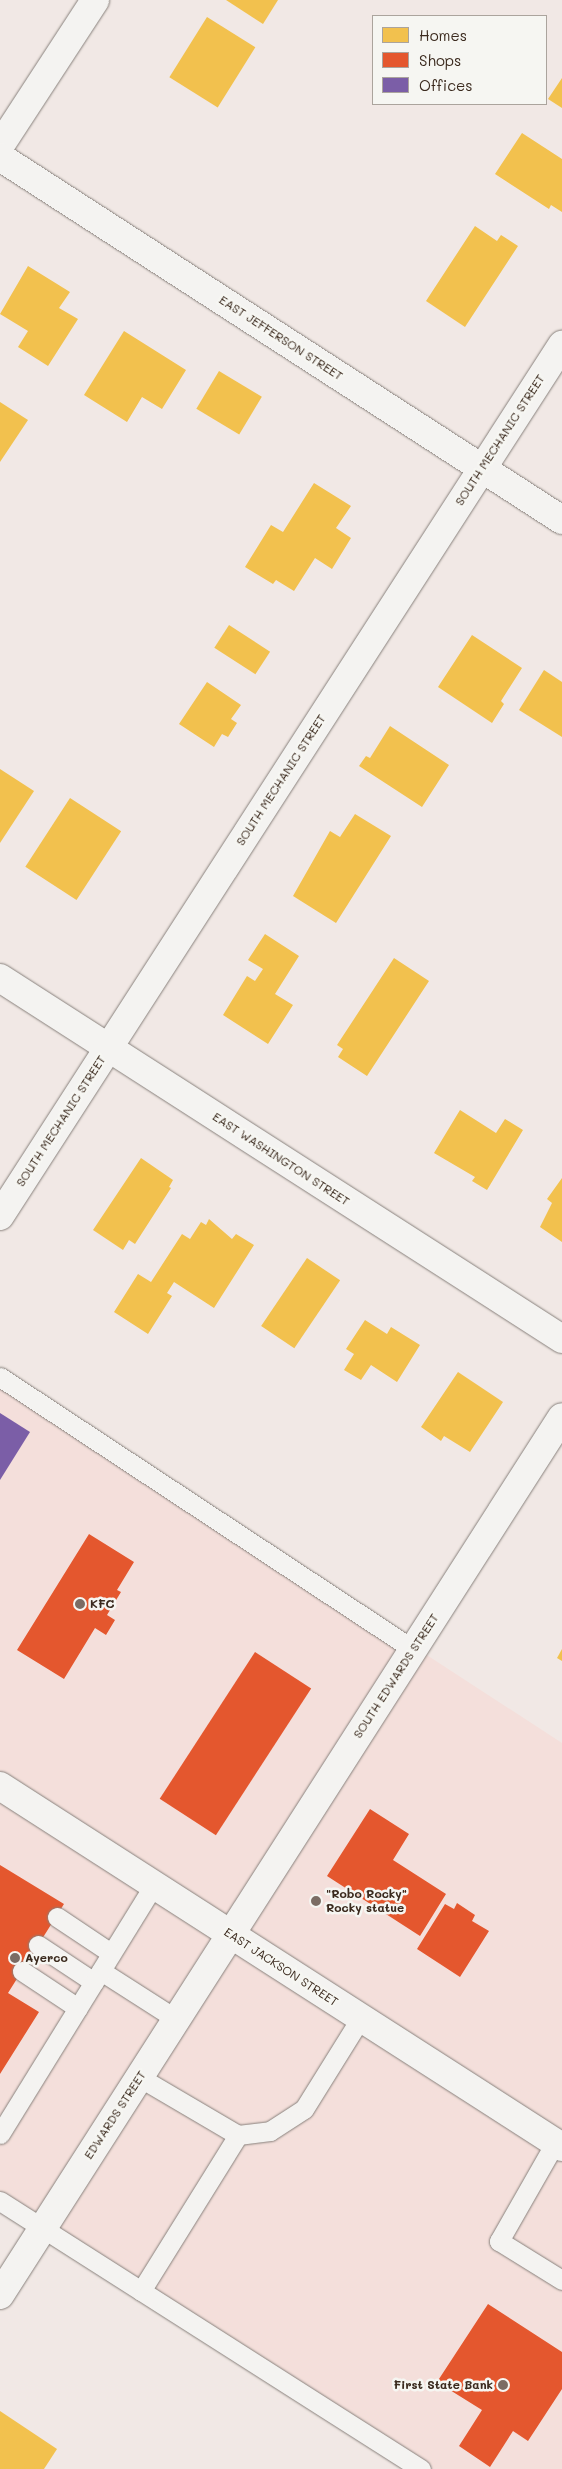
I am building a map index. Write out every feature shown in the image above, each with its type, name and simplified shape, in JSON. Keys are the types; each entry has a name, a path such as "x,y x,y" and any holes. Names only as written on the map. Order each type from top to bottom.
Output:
{"main road":[{"path":"0,146 95,0"},
{"name":"EAST JEFFERSON STREET","path":"0,157 562,520"},
{"name":"SOUTH MECHANIC STREET","path":"0,1216 562,345"},
{"name":"EAST WASHINGTON STREET","path":"0,978 562,1339"},
{"name":"SOUTH EDWARDS STREET","path":"230,1934 562,1418"},
{"name":"EAST JACKSON STREET","path":"0,1786 559,2145"},
{"name":"EDWARDS STREET","path":"0,2295 230,1934"}],"lane":[{"path":"0,1377 413,1649"},
{"path":"0,2134 154,1885"},
{"path":"57,1917 111,1953"},
{"path":"38,1945 176,2019"},
{"path":"22,1971 78,2008"},
{"path":"139,2077 238,2135 270,2131 304,2109 360,2018"},
{"path":"141,2291 238,2135"},
{"path":"559,2145 498,2241 562,2280"},
{"path":"0,2201 421,2469"}],"shaded area":[{"path":"0,1377 562,1743 562,2469 421,2469 0,2201"}],"building: Homes":[{"path":"226,0 278,0 263,24"},
{"path":"207,17 255,47 218,107 169,77"},
{"path":"562,78 562,108 548,99"},
{"path":"522,133 562,159 562,212 551,205 549,209 495,174"},
{"path":"475,226 497,241 501,235 518,246 465,327 426,301"},
{"path":"28,266 70,292 59,308 78,319 48,366 18,347 28,331 0,314"},
{"path":"124,331 186,370 162,409 142,397 127,422 84,395"},
{"path":"219,371 262,397 239,434 196,409"},
{"path":"0,402 28,420 0,462"},
{"path":"314,483 351,506 336,528 351,538 332,569 315,558 294,591 276,580 273,584 245,567 271,525 283,532"},
{"path":"229,625 270,652 255,674 214,648"},
{"path":"472,635 522,668 501,701 504,704 492,723 438,687"},
{"path":"544,670 562,682 562,737 519,710"},
{"path":"207,682 241,705 231,719 237,723 228,737 222,734 214,747 179,724"},
{"path":"390,726 449,765 422,807 359,766 366,756 370,758"},
{"path":"0,769 34,791 0,843"},
{"path":"70,798 121,831 76,900 25,867"},
{"path":"355,814 391,836 336,923 293,896 330,831 340,837"},
{"path":"265,934 299,956 275,994 293,1005 268,1044 223,1015 247,976 255,981 263,969 248,960"},
{"path":"394,958 429,981 367,1076 338,1057 343,1049 337,1045"},
{"path":"460,1110 496,1133 505,1119 523,1130 487,1190 472,1181 475,1177 434,1153"},
{"path":"141,1158 173,1180 169,1187 171,1188 135,1244 129,1240 123,1250 93,1230"},
{"path":"562,1178 562,1242 540,1227 552,1203 547,1199"},
{"path":"209,1219 232,1239 236,1234 254,1245 214,1308 174,1282 167,1293 172,1296 148,1334 114,1312 138,1274 151,1282 182,1234 190,1239 201,1222 206,1225"},
{"path":"307,1258 340,1280 294,1348 261,1326"},
{"path":"365,1320 387,1334 391,1327 420,1345 397,1382 371,1365 361,1380 344,1370 354,1354 346,1349"},
{"path":"458,1372 503,1402 470,1452 444,1436 441,1441 421,1427"},
{"path":"562,1649 562,1661 557,1658"},
{"path":"0,2411 57,2449 44,2469 0,2469"}],"building: Shops":[{"name":"KFC","path":"89,1534 134,1562 117,1590 121,1592 107,1615 115,1620 106,1635 95,1628 64,1679 17,1650"},
{"path":"255,1652 311,1688 216,1835 160,1799"},
{"path":"370,1809 409,1834 393,1860 446,1894 420,1936 327,1876"},
{"name":"Ayerco","path":"0,1865 64,1904 8,1993 39,2012 0,2074"},
{"path":"457,1903 475,1915 472,1921 489,1931 460,1977 417,1949 445,1904 454,1909"},
{"name":"First State Bank","path":"488,2304 562,2352 562,2389 528,2441 513,2431 490,2467 459,2446 482,2410 437,2382"}],"building: Offices":[{"path":"0,1413 30,1432 0,1480"}],"place":[{"name":"KFC","path":"80,1604"},
{"name":"\"Robo Rocky\" Rocky statue","path":"316,1901"},
{"name":"Ayerco","path":"15,1958"},
{"name":"First State Bank","path":"503,2385"}]}
